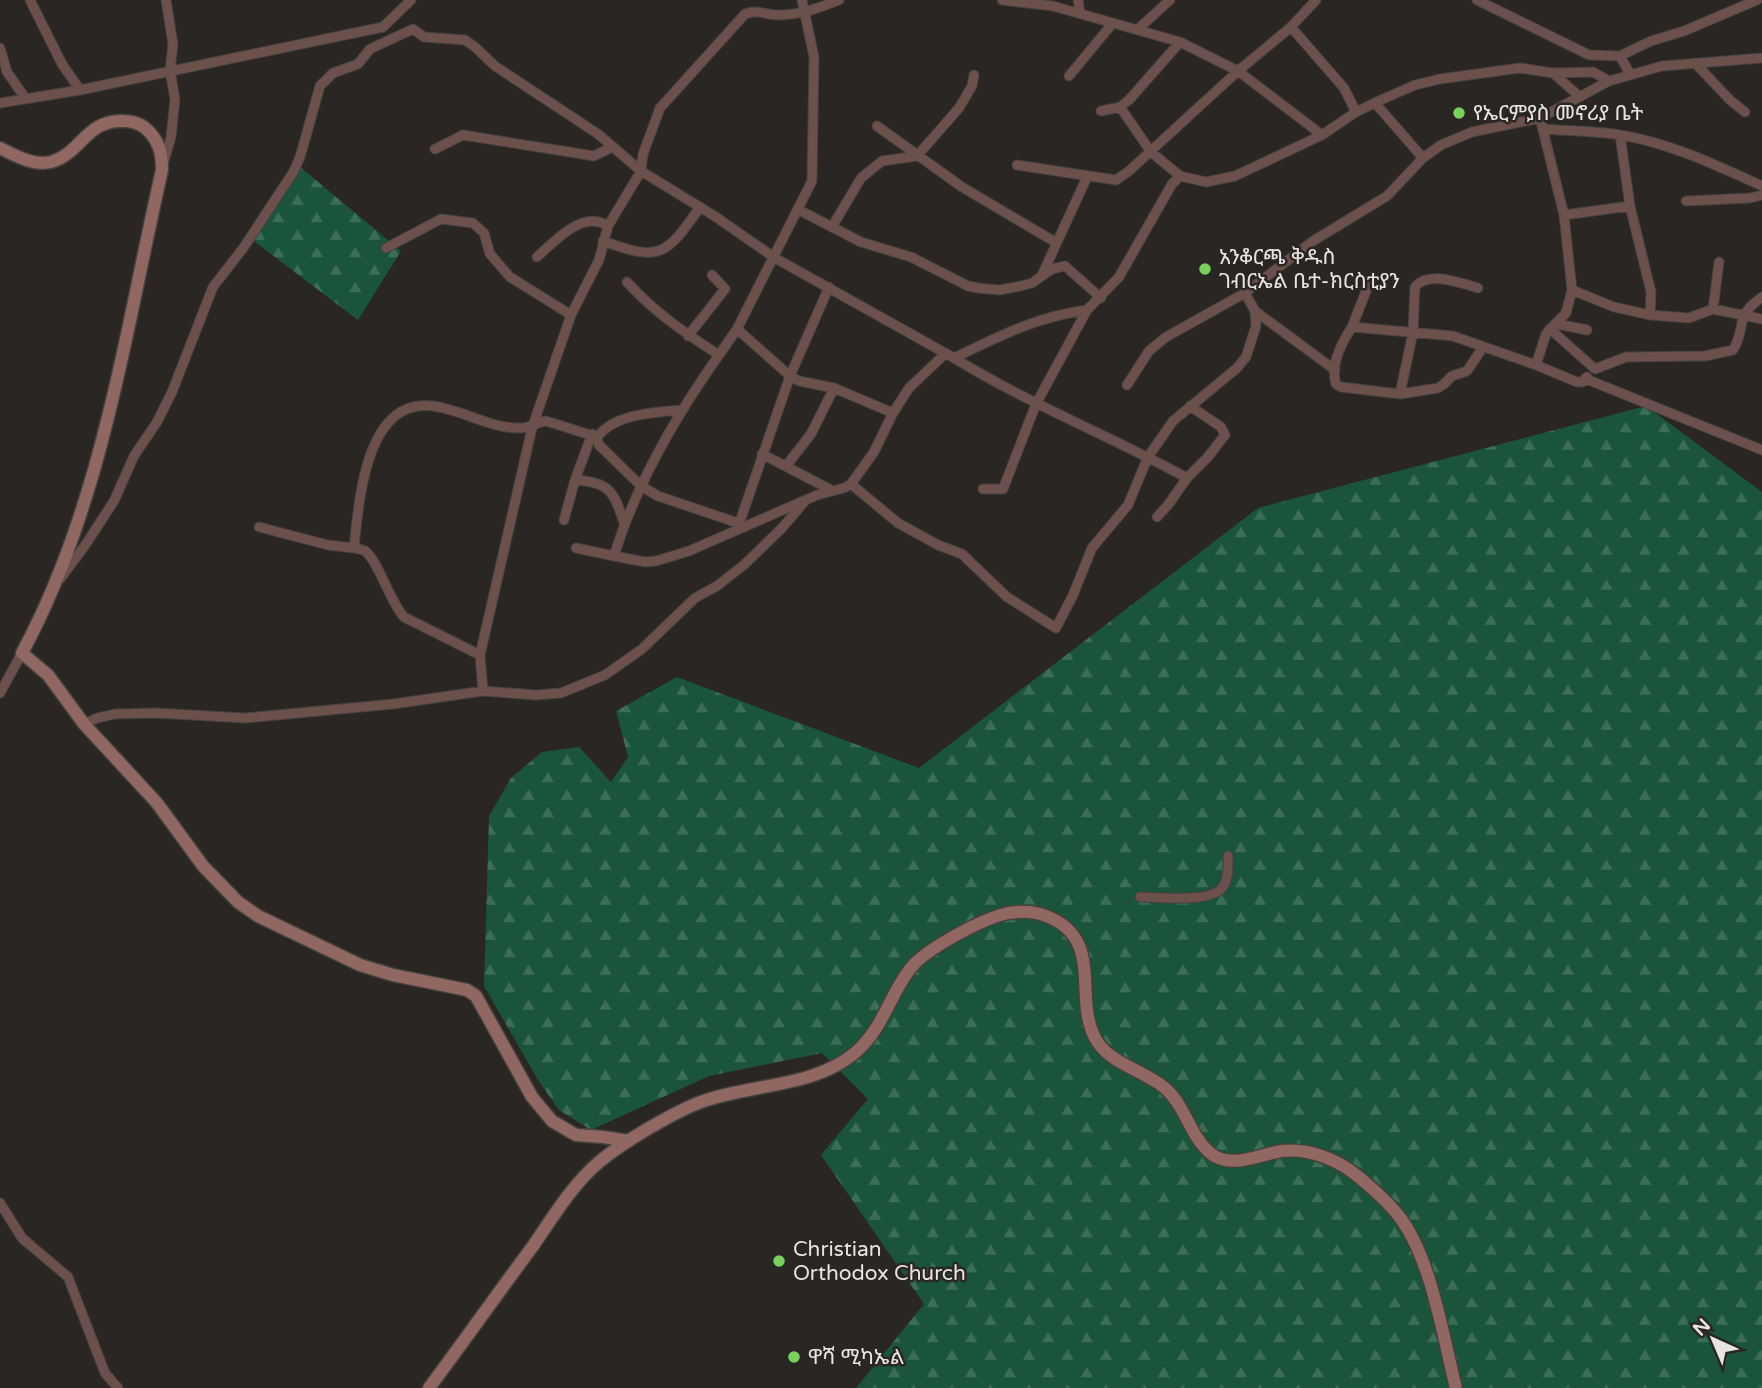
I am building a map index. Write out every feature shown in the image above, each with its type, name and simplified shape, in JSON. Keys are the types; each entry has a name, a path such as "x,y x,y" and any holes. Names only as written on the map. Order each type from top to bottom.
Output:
{"main road":[{"path":"0,148 22,159 40,163 53,161 66,154 93,128 116,120 131,121 142,126 155,140 161,150 162,170 96,466 54,587 22,653 48,675 84,724 157,803 203,866 238,902 258,916 360,965 393,975 467,990 477,996 532,1097 552,1121 576,1135 629,1142"},
{"path":"429,1388 570,1194 599,1162 696,1104 831,1069 855,1053 868,1039 883,1020 903,979 924,955 998,916 1024,912 1046,916 1066,929 1084,953 1090,1023 1100,1046 1111,1056 1163,1086 1176,1099 1209,1152 1224,1161 1297,1151 1322,1157 1350,1170 1398,1215 1423,1263 1457,1388"}],"street":[{"path":"30,0 56,54 80,90"},
{"path":"162,170 171,137 175,100 170,70 173,44 166,0"},
{"path":"0,103 80,90 383,27 411,0"},
{"path":"614,556 624,523 681,410 737,329 812,181 814,57 802,0"},
{"path":"483,691 480,655 531,428 570,315 599,260 608,226 641,171 643,153 660,108 744,14 756,10 773,15 804,13 839,0"},
{"path":"1002,0 1053,6 1180,42 1238,71 1322,135"},
{"path":"1078,0 1080,13"},
{"path":"1137,30 1170,0"},
{"path":"1017,165 1116,180 1291,27 1316,0"},
{"path":"1477,0 1589,55 1620,56 1651,41 1684,31 1757,0"},
{"path":"1069,76 1112,24"},
{"path":"1291,27 1344,88 1356,112"},
{"path":"54,587 114,501 134,456 173,392 213,287 244,247 294,171 320,86 333,73 358,64 370,49 413,29 424,37 465,40 495,66 598,134 641,171 775,258 1035,404 1187,478"},
{"path":"1101,111 1120,107 1142,89 1180,42"},
{"path":"0,48 7,72 26,99"},
{"path":"1620,56 1630,74"},
{"path":"1127,385 1140,362 1166,337 1245,293 1313,241 1387,196 1423,158 1441,145 1472,132 1540,118 1630,74 1662,66 1762,58"},
{"path":"1695,63 1745,112"},
{"path":"1120,107 1151,152 1180,176 1206,182 1221,180 1322,135 1356,112 1415,85 1499,69 1520,68 1553,73 1593,72 1609,82"},
{"path":"1553,73 1580,97"},
{"path":"832,227 861,178 882,162 917,156 959,108 972,86 974,75"},
{"path":"1375,103 1423,158"},
{"path":"1536,365 1546,334 1566,313 1573,290 1564,215 1540,118"},
{"path":"877,126 962,187 1055,242"},
{"path":"1544,129 1620,135 1679,150 1762,186"},
{"path":"435,149 463,135 594,156 612,147"},
{"path":"1620,135 1630,206 1651,292 1650,316"},
{"path":"983,489 1003,489 1035,404 1087,310 1101,298 1132,257 1172,184 1180,176"},
{"path":"1041,276 1087,177"},
{"path":"1686,201 1762,195"},
{"path":"1564,215 1630,206"},
{"path":"603,241 633,252 656,253 681,234 700,207"},
{"path":"799,210 861,242 911,257 968,286 999,290 1010,288 1032,283 1052,269 1065,266 1101,298"},
{"path":"386,248 441,219 473,223 484,233 490,254 510,278 570,315"},
{"path":"537,257 576,226 597,221 608,226"},
{"path":"1713,309 1719,262"},
{"path":"688,336 725,289 712,275"},
{"path":"1400,394 1413,332 1415,288 1420,282 1449,280 1478,288"},
{"path":"1370,281 1352,327 1338,351 1336,384 1341,387 1400,394 1444,384 1452,376 1466,371 1483,347"},
{"path":"627,282 644,302 688,336 719,355"},
{"path":"738,527 790,376 829,287"},
{"path":"1573,290 1614,307 1650,316 1689,318 1713,309 1762,320"},
{"path":"851,484 898,523 938,545 962,554 1007,597 1056,628 1092,548 1128,505 1148,457 1173,421 1237,368 1246,357 1256,326 1255,312 1245,293"},
{"path":"1352,327 1453,336 1577,382 1586,379 1595,369 1626,357 1723,354 1733,350 1743,314 1762,297"},
{"path":"576,548 645,562 656,561 689,551 738,527 844,488 851,484 874,452 909,388 950,356 1029,323 1087,310"},
{"path":"1255,312 1335,370"},
{"path":"1553,326 1587,330"},
{"path":"1553,326 1595,369"},
{"path":"737,329 799,381 834,388 893,413"},
{"path":"1586,379 1762,450"},
{"path":"786,466 811,434 834,388"},
{"path":"354,548 360,497 373,449 383,428 404,410 422,405 435,406 518,429 531,428 546,421 594,436 599,445 641,486 659,496 738,527"},
{"path":"1157,517 1225,435 1221,427 1190,406"},
{"path":"564,520 575,480 594,436 633,416 681,410"},
{"path":"762,454 833,491"},
{"path":"575,480 599,483 608,488 617,499 624,523"},
{"path":"84,724 115,714 156,713 245,718 393,704 483,691 536,695 561,693 623,664 659,635 689,603 745,564 806,500"},
{"path":"259,527 328,545 361,549 370,556 397,610 404,617 480,655"},
{"path":"0,693 22,653"},
{"path":"1140,897 1213,895 1221,890 1227,879 1228,856"},
{"path":"0,1203 22,1238 68,1277 105,1373 118,1388"}],"green space":[{"path":"294,162 401,251 358,320 251,239"},
{"path":"1646,406 1762,492 1762,1388 856,1388 924,1304 821,1155 868,1099 822,1053 709,1076 591,1130 559,1110 538,1080 484,986 489,816 511,778 542,752 579,747 611,782 628,757 616,711 677,677 919,768 1258,508"}],"place":[{"name":"የኤርምያስ መኖሪያ ቤት","path":"1459,113"},
{"name":"አንቆርጫ ቅዱስ ገብርኤል ቤተ-ክርስቲያን","path":"1205,269"},
{"name":"Christian Orthodox Church","path":"779,1261"},
{"name":"ዋሻ ሚካኤል","path":"794,1357"}]}
